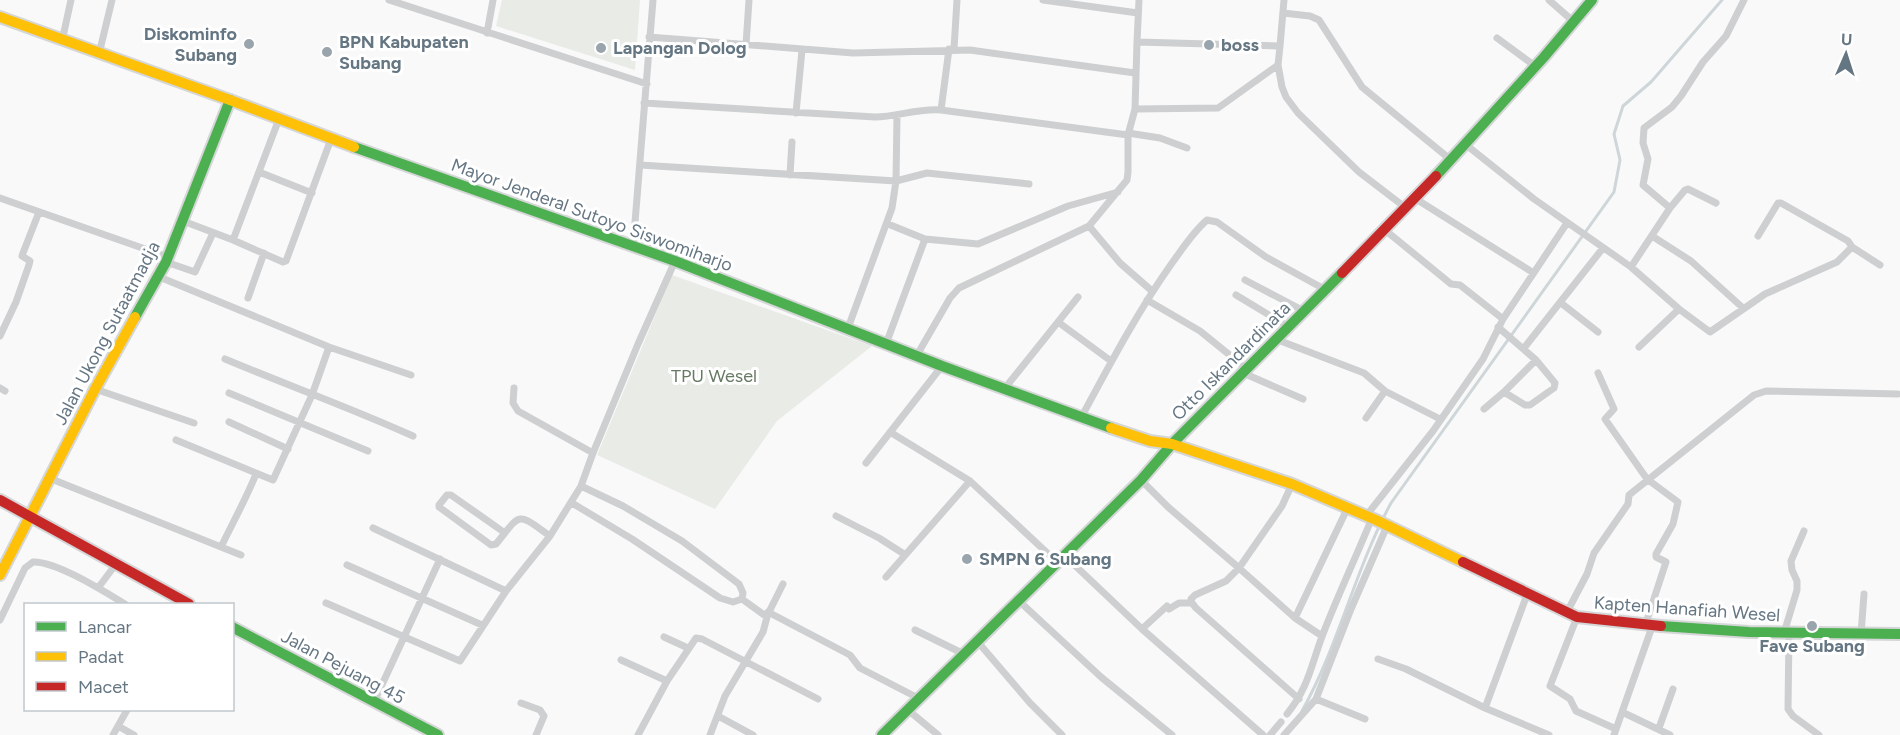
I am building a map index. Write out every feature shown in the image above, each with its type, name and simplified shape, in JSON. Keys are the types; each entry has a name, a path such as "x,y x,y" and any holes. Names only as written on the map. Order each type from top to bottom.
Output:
{"main road":[{"name":"Otto Iskandardinata","path":"882,735 1140,480 1172,444 1416,199 1592,0"},
{"name":"Mayor Jenderal Sutoyo Siswomiharjo","path":"0,17 331,139 675,261 942,366 1150,441 1172,444"},
{"name":"Jalan Ukong Sutaatmadja","path":"0,575 95,389 167,260 230,100"},
{"name":"Kapten Hanafiah Wesel","path":"1172,444 1292,484 1348,507 1577,617 1749,632 1900,634"},
{"path":"0,500 184,603"},
{"name":"Jalan Pejuang 45","path":"234,628 438,735"}],"street":[{"path":"62,41 71,0"},
{"path":"99,54 112,0"},
{"path":"389,0 647,84"},
{"path":"487,33 493,0"},
{"path":"633,247 653,0"},
{"path":"746,45 749,0"},
{"path":"941,110 952,49 957,0"},
{"path":"1043,0 1138,13"},
{"path":"916,355 950,298 965,284 1089,226 1118,192 1128,176 1128,134 1135,109 1138,0"},
{"path":"1284,0 1278,65 1286,97 1298,112 1359,172 1406,208"},
{"path":"1549,0 1574,22"},
{"path":"1670,208 1643,185 1648,159 1643,143 1643,132 1647,124 1672,107 1681,96 1703,62 1726,36 1744,0"},
{"path":"1283,13 1310,16 1318,20 1362,87 1451,160"},
{"path":"649,37 853,53 952,49 989,51 1135,73"},
{"path":"1497,38 1535,66"},
{"path":"1137,42 1280,46"},
{"path":"796,113 802,50"},
{"path":"1135,109 1210,110 1218,108 1278,65"},
{"path":"644,104 875,117 941,110 1160,138 1187,148"},
{"path":"848,328 889,221 896,181 897,116"},
{"path":"233,240 279,119"},
{"path":"183,221 286,261 331,139"},
{"path":"790,175 792,142"},
{"path":"1465,144 1570,225 1631,267 1679,309 1710,332 1777,287 1837,262 1852,247"},
{"path":"640,165 896,181 927,173 1029,184"},
{"path":"259,172 312,193"},
{"path":"1631,267 1670,208 1685,190 1688,189 1716,203"},
{"path":"889,221 926,238 970,244 982,243 1059,209 1118,192"},
{"path":"0,198 167,260 192,272 197,270 213,232"},
{"path":"1416,199 1532,273"},
{"path":"1758,236 1778,203 1781,202 1848,241 1852,247 1880,265"},
{"path":"0,336 23,284 30,261 22,256 22,253 39,212"},
{"path":"1082,416 1152,291 1191,237 1210,219 1266,257 1326,290"},
{"path":"1284,735 1302,703 1322,636 1377,521 1440,419 1483,359 1498,327 1532,273 1570,225"},
{"path":"1089,226 1120,263 1152,291"},
{"path":"1385,230 1451,284 1460,285 1503,319"},
{"path":"1652,236 1691,261 1743,308"},
{"path":"886,344 926,238"},
{"path":"1524,348 1603,248"},
{"path":"248,298 264,254"},
{"path":"326,603 460,660 506,591 550,536 572,503 675,261"},
{"path":"157,276 329,347 411,375"},
{"path":"1245,280 1304,311"},
{"path":"1236,295 1289,327"},
{"path":"1005,388 1078,297"},
{"path":"1147,300 1200,332 1245,371 1303,399"},
{"path":"1561,303 1598,332"},
{"path":"1640,347 1679,309"},
{"path":"1058,322 1111,361"},
{"path":"1498,327 1524,348 1554,382 1554,388 1528,406 1504,392"},
{"path":"1278,340 1364,373 1385,391 1440,419"},
{"path":"176,440 273,480 312,395 329,347"},
{"path":"225,358 413,436"},
{"path":"1484,410 1536,360"},
{"path":"866,463 942,366"},
{"path":"1577,617 1550,686 1570,699 1576,711 1615,732 1666,562 1655,555 1673,524 1678,502 1647,479 1605,419 1614,410 1598,372"},
{"path":"514,388 513,403 518,411 593,453"},
{"path":"95,389 194,423"},
{"path":"1366,418 1385,391"},
{"path":"229,393 368,451"},
{"path":"1567,612 1587,574 1594,553 1628,504 1629,495 1758,393 1898,394"},
{"path":"229,422 288,449"},
{"path":"890,432 970,481 1263,735"},
{"path":"221,547 237,512 247,498 256,474"},
{"path":"49,478 241,555"},
{"path":"1140,480 1295,618 1322,636"},
{"path":"886,577 970,481"},
{"path":"1191,603 1193,596 1226,580 1239,568 1282,506 1292,484"},
{"path":"581,486 623,506 682,541 739,584 743,593 742,599"},
{"path":"506,532 451,495 447,495 439,505 490,545 496,544 506,532 514,521 520,518 550,536"},
{"path":"572,503 632,539 720,598 733,602 742,599"},
{"path":"1295,618 1348,507"},
{"path":"836,516 904,554"},
{"path":"1316,699 1351,609 1377,521"},
{"path":"373,528 506,591"},
{"path":"1804,531 1791,561 1797,581 1797,590 1786,633 1788,709 1793,716 1820,735"},
{"path":"374,702 440,559"},
{"path":"0,620 25,568 33,562 47,564 98,588 123,603"},
{"path":"98,588 116,564"},
{"path":"348,565 482,625"},
{"path":"710,735 728,691 763,632 768,615 783,584"},
{"path":"1485,708 1528,592"},
{"path":"1861,634 1864,594"},
{"path":"742,599 768,615 850,655 860,668 920,699"},
{"path":"1018,600 1101,677 1172,735"},
{"path":"1142,629 1167,606 1170,609 1179,603 1191,603 1302,703"},
{"path":"915,630 964,654"},
{"path":"664,636 688,648"},
{"path":"638,735 667,681 694,639 702,639 818,699"},
{"path":"976,641 1030,704 1062,735"},
{"path":"1378,659 1406,669 1485,708 1549,735"},
{"path":"621,660 667,681"},
{"path":"1659,728 1673,689"},
{"path":"1287,714 1302,703 1316,699 1365,719"},
{"path":"521,703 540,710 544,716 536,735"},
{"path":"908,710 938,735"},
{"path":"113,735 126,711"},
{"path":"1622,712 1670,735"},
{"path":"718,716 753,735"},
{"path":"1270,735 1281,722"},
{"path":"118,726 125,733 134,735"}],"green space":[{"name":"Lapangan Dolog","path":"502,0 640,0 635,70 496,26"},
{"name":"TPU Wesel","path":"672,275 872,346 777,421 715,509 597,455"}],"waterway":[{"path":"1302,711 1315,686 1367,554 1391,503 1614,192 1620,160 1614,134 1623,106 1651,82 1722,0"}],"traffic: fast":[{"path":"1436,176 1544,57 1592,0"},
{"path":"135,317 166,262 230,100"},
{"path":"354,147 675,261 942,366 1111,428"},
{"path":"882,735 1141,480 1172,444 1342,273"},
{"path":"1661,626 1749,632 1900,634"},
{"path":"234,628 438,735"}],"traffic: slow":[{"path":"0,17 354,147"},
{"path":"0,575 95,389 135,317"},
{"path":"1111,428 1150,441 1172,444 1292,484 1376,520 1463,562"}],"traffic: jam":[{"path":"1342,273 1436,176"},
{"path":"0,500 187,603"},
{"path":"1463,562 1577,617 1661,626"}],"place":[{"name":"Diskominfo Subang","path":"249,44"},
{"name":"boss","path":"1209,45"},
{"name":"Lapangan Dolog","path":"601,48"},
{"name":"BPN Kabupaten Subang","path":"327,52"},
{"name":"SMPN 6 Subang","path":"967,559"},
{"name":"Fave Subang","path":"1812,626"}]}
